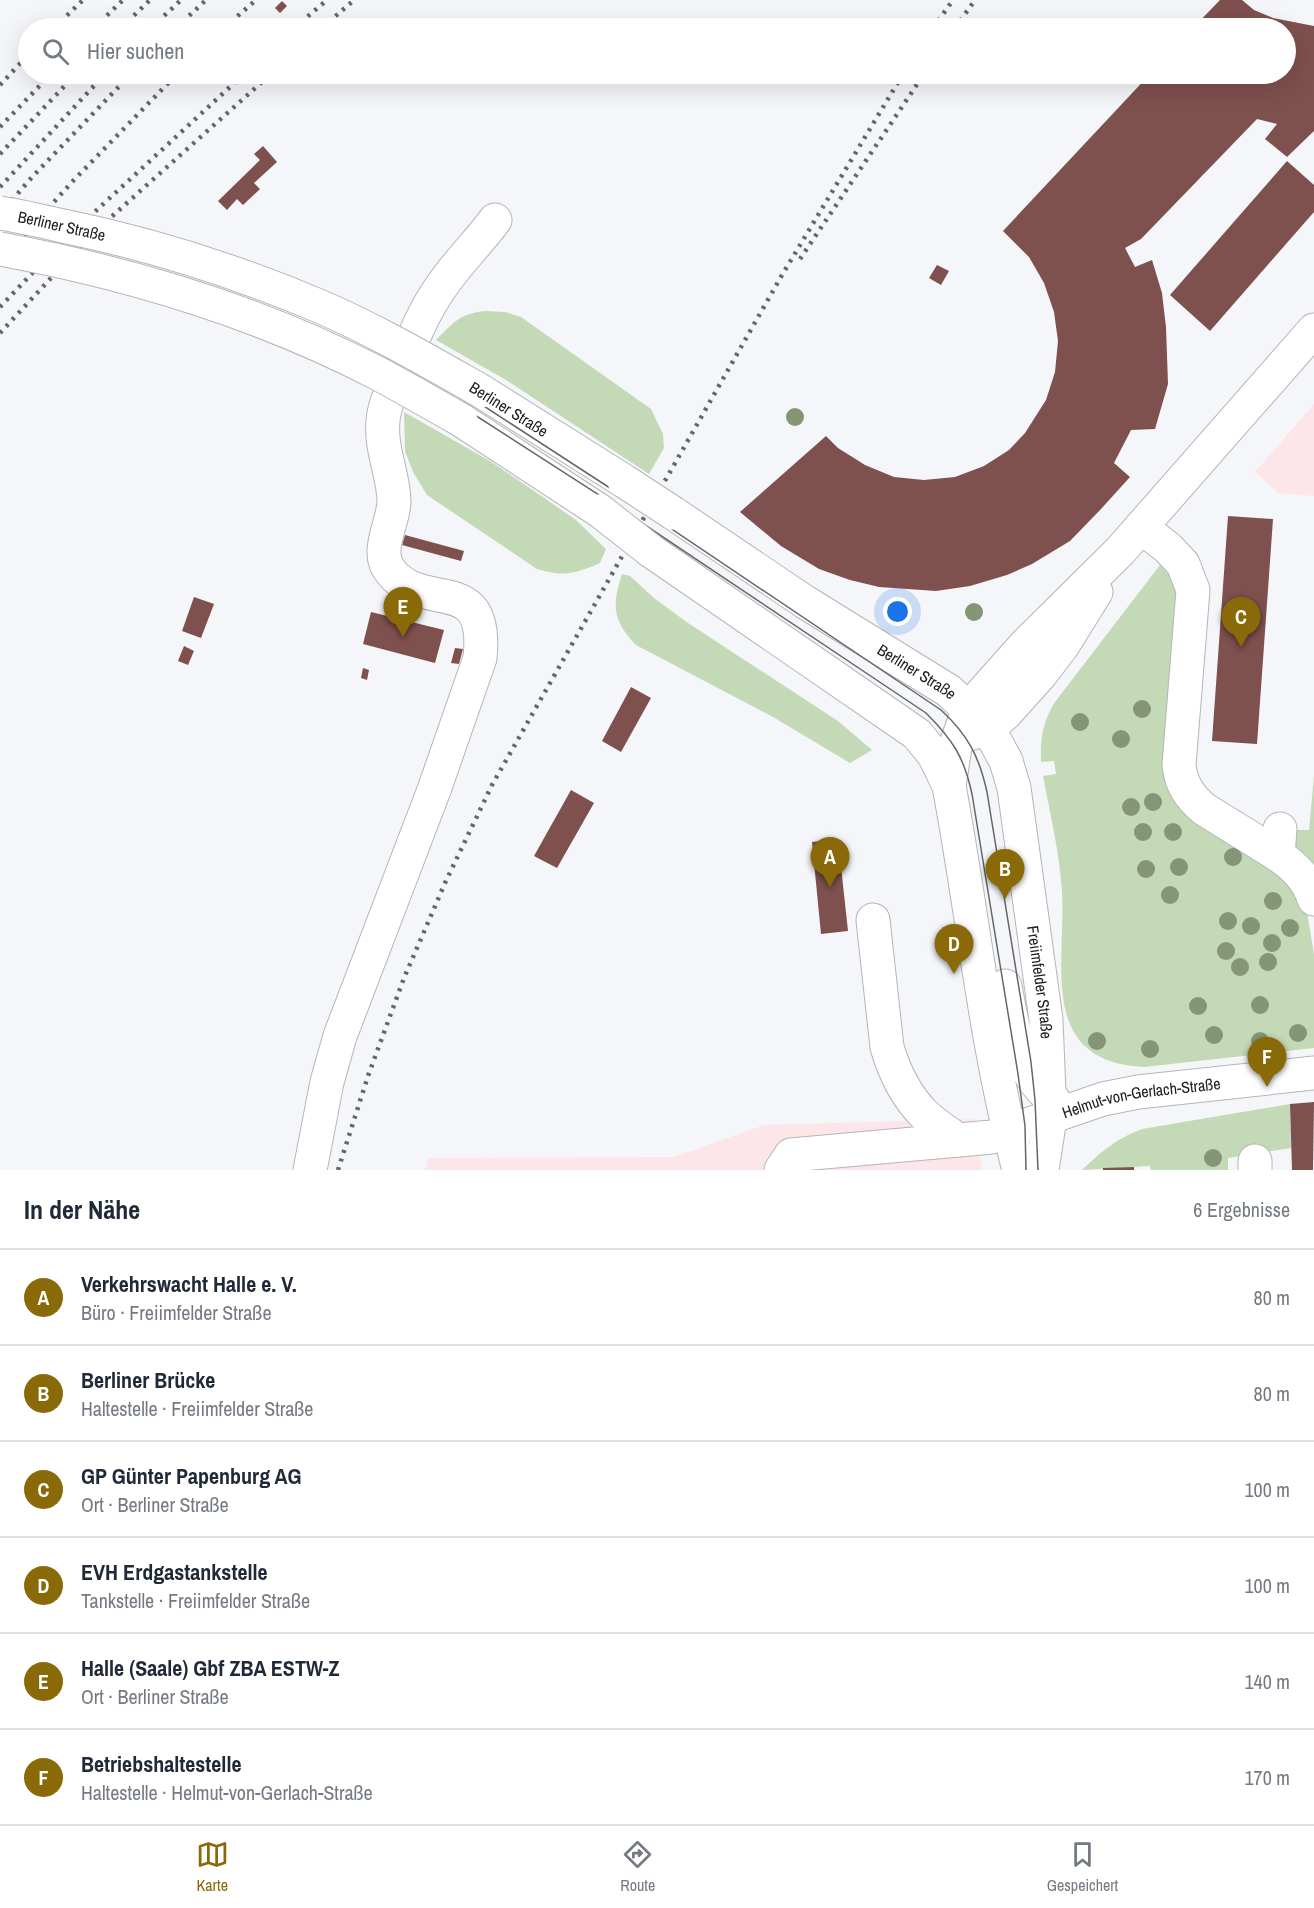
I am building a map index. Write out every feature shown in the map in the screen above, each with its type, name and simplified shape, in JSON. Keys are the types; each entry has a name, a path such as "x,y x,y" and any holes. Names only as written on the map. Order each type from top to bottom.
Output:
{"street":[{"name":"Berliner Straße","path":"0,213 162,249 251,279 321,307 394,342 481,391 624,481 805,602 949,691 971,727 935,737 917,734"},
{"path":"310,1170 327,1082 340,1036 434,790 480,658 482,638 474,611 462,600 414,588 400,582 386,565 383,550 394,500 383,443 382,419 422,319 441,287 495,220"},
{"name":"Berliner Straße","path":"0,249 69,262 146,282 233,311 302,338 376,373 461,420 600,511 651,551 917,734 934,755 949,786"},
{"path":"1019,1170 1009,1132 949,786 951,763 971,727 1006,713 1041,674 1063,645 1120,551 1314,330"},
{"path":"1141,527 1168,548 1183,564 1193,590 1179,765 1183,784 1204,810 1279,842 1304,878 1314,899"},
{"name":"Freiimfelder Straße","path":"971,727 999,744 1014,788 1060,1108 1042,1170"},
{"path":"873,920 887,1047 891,1061 905,1090 924,1114 958,1140"},
{"name":"Helmut-von-Gerlach-Straße","path":"781,1170 791,1155 992,1137 1009,1132 1060,1108 1103,1099 1138,1092 1314,1072"}],"shaded area":[{"path":"1314,404 1314,496 1278,493 1255,472"},
{"path":"973,1119 982,1170 425,1170 428,1158 674,1157 764,1125"}],"green space":[{"path":"485,311 505,312 521,317 651,409 663,434 664,448 649,474 506,380 436,340 463,317"},
{"path":"404,412 490,461 576,520 606,549 600,563 583,570 562,574 537,569 427,495 413,472 405,451"},
{"path":"1160,565 1177,584 1171,765 1284,871 1307,912 1314,954 1314,1048 1144,1067 1110,1061 1087,1048 1072,1029 1064,1005 1061,978 1061,878 1043,776 1056,774 1054,761 1041,762 1043,730 1055,702"},
{"path":"622,574 630,576 654,598 688,623 838,721 872,750 850,763 773,717 636,645 622,628 616,612"},
{"path":"1314,776 1314,872 1296,850 1290,830 1309,830"},
{"path":"1290,1104 1291,1148 1228,1158 1228,1170 1151,1170 1150,1166 1082,1170 1110,1146 1142,1129"}],"building":[{"path":"1220,0 1242,0 1254,10 1273,18 1203,18"},
{"path":"282,1 287,6 280,13 275,8"},
{"path":"1296,22 1314,26 1314,131 1287,157 1265,139 1277,124 1257,119 1141,239 1125,248 1135,267 1152,260 1162,293 1168,384 1155,429 1131,430 1114,463 1130,477 1070,541 1032,564 1007,575 970,586 936,591 879,587 850,580 819,569 781,546 740,512 826,436 838,448 865,465 894,477 924,480 955,477 984,466 1009,450 1025,433 1046,400 1055,372 1058,341 1054,312 1044,283 1029,257 1003,231 1141,84 1296,84"},
{"path":"263,146 277,162 254,183 260,189 243,205 237,199 227,210 218,201 260,160 254,154"},
{"path":"1287,161 1314,185 1314,212 1210,331 1170,295"},
{"path":"937,265 949,271 941,285 929,278"},
{"path":"1228,516 1273,519 1257,744 1212,741"},
{"path":"405,535 464,551 461,561 402,545"},
{"path":"194,597 214,604 201,638 182,631"},
{"path":"371,612 444,630 435,663 363,644"},
{"path":"184,646 194,651 188,665 178,661"},
{"path":"455,648 463,649 459,664 451,663"},
{"path":"363,668 369,670 367,680 361,678"},
{"path":"631,687 651,698 621,752 602,741"},
{"path":"571,790 594,803 557,868 534,856"},
{"path":"838,839 848,931 821,934 812,842"},
{"path":"1314,1102 1313,1170 1292,1170 1290,1104"},
{"path":"1134,1167 1134,1170 1103,1170 1103,1168"}],"tram line":[{"path":"0,226 113,249 190,272 279,303 386,351 473,399 633,503 941,710 958,728 971,747 987,792 1031,1062 1038,1170"},
{"path":"0,237 111,260 187,283 275,314 382,362 467,410 627,513 926,713 956,750 972,794 1018,1074 1025,1126 1026,1170"}],"railway":[{"path":"64,18 83,0"},
{"path":"104,18 123,0"},
{"path":"131,18 150,0"},
{"path":"162,18 181,0"},
{"path":"187,18 206,0"},
{"path":"235,18 256,0"},
{"path":"306,18 327,0"},
{"path":"333,18 354,0"},
{"path":"940,18 953,0"},
{"path":"962,18 975,0"},
{"path":"0,85 18,66"},
{"path":"0,127 41,84"},
{"path":"0,154 66,84"},
{"path":"0,187 96,84"},
{"path":"0,214 33,176 121,84"},
{"path":"0,262 72,182 167,84"},
{"path":"0,307 60,244 233,84"},
{"path":"0,333 90,236 260,84"},
{"path":"338,1170 368,1076 404,978 445,883 492,785 782,275 897,84"},
{"path":"800,259 917,84"}],"place":[{"name":"Halle (Saale) Gbf ZBA ESTW-Z","path":"403,637"},
{"name":"GP Günter Papenburg AG","path":"1241,647"},
{"name":"Verkehrswacht Halle e. V.","path":"830,887"},
{"name":"Berliner Brücke","path":"1005,899"},
{"name":"EVH Erdgastankstelle","path":"954,974"},
{"name":"Betriebshaltestelle","path":"1267,1087"}]}
